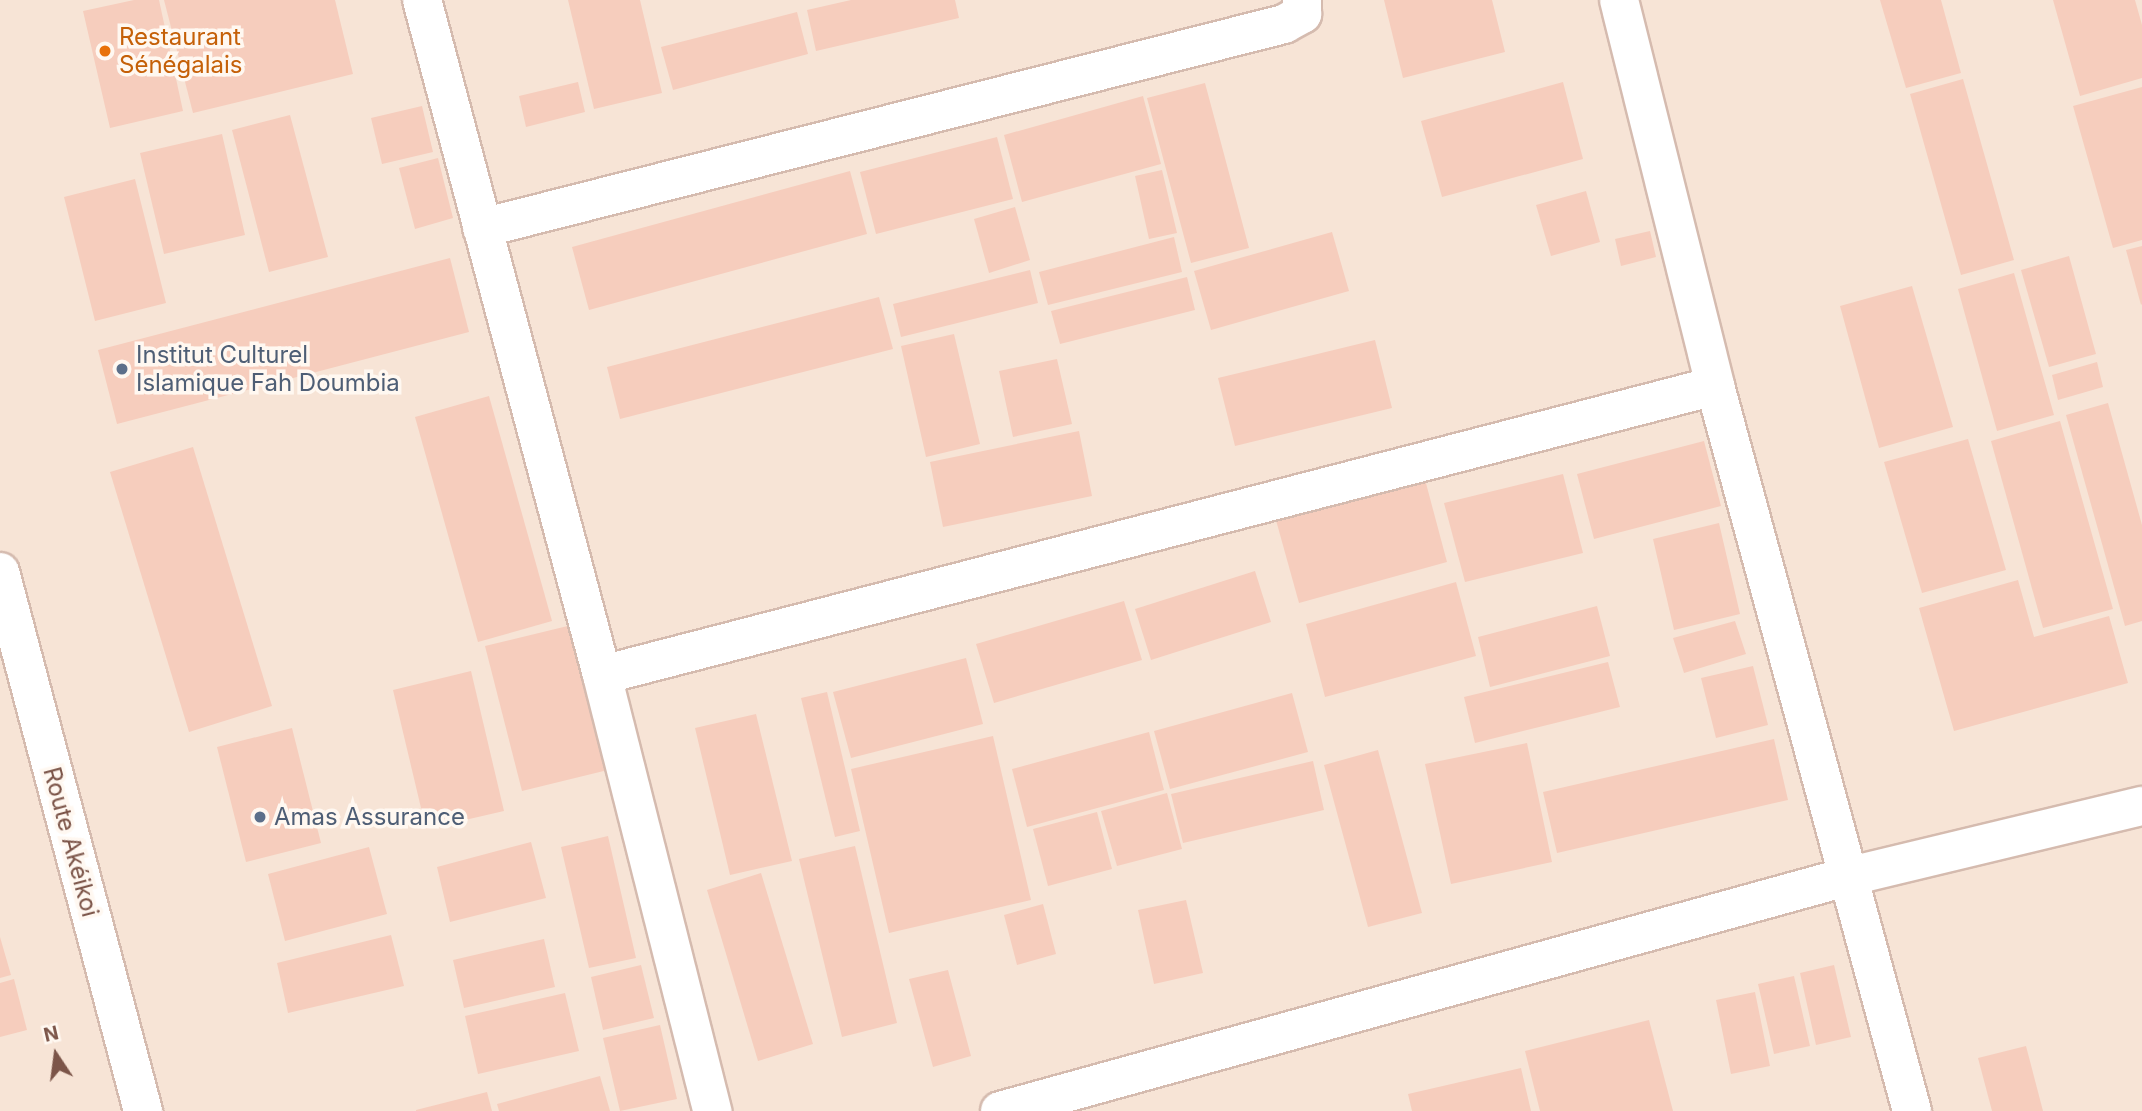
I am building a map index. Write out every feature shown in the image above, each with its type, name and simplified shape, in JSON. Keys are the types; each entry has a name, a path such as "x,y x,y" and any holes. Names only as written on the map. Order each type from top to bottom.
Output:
{"street":[{"path":"422,0 602,675 712,1111"},
{"path":"482,228 1284,24 1302,14 1302,0"},
{"path":"1619,0 1715,386 1846,877 1912,1111"},
{"path":"602,675 1715,386"},
{"name":"Route Akéikoi","path":"0,572 143,1111"},
{"path":"1000,1111 1846,877 2142,806"}],"shaded area":[{"path":"0,0 2142,0 2142,1111 0,1111"}],"building":[{"path":"134,0 159,0 183,111 110,128 83,11"},
{"path":"164,0 335,0 353,74 193,113"},
{"path":"568,0 640,0 662,93 594,109"},
{"path":"851,0 955,0 959,18 816,51 807,10"},
{"path":"1384,0 1492,0 1505,52 1403,78"},
{"path":"1880,0 1941,0 1961,73 1906,88"},
{"path":"2053,0 2135,0 2142,25 2142,78 2080,96"},
{"path":"797,12 808,54 673,90 661,47"},
{"path":"1963,79 2014,260 1961,275 1910,94"},
{"path":"578,82 585,112 526,127 519,96"},
{"path":"1563,82 1583,159 1442,197 1421,121"},
{"path":"1205,83 1249,248 1191,263 1147,98"},
{"path":"2142,87 2142,240 2113,248 2073,106"},
{"path":"1143,96 1161,164 1022,202 1004,135"},
{"path":"422,106 433,152 382,164 371,118"},
{"path":"290,115 328,257 269,272 232,130"},
{"path":"222,134 245,235 164,254 140,153"},
{"path":"997,137 1013,199 876,234 860,172"},
{"path":"438,158 453,218 415,229 399,168"},
{"path":"1162,170 1177,233 1149,239 1135,176"},
{"path":"850,171 867,234 589,310 572,247"},
{"path":"135,179 166,303 95,321 64,197"},
{"path":"1586,191 1600,242 1551,256 1536,205"},
{"path":"1015,207 1030,260 989,273 974,219"},
{"path":"1650,231 1656,257 1621,266 1615,239"},
{"path":"1332,232 1349,291 1211,330 1194,271"},
{"path":"1174,237 1182,272 1048,305 1039,272"},
{"path":"2142,246 2142,304 2141,305 2126,250"},
{"path":"2069,256 2096,354 2049,367 2021,270"},
{"path":"450,258 469,332 117,424 98,350"},
{"path":"1030,270 1038,303 901,337 893,304"},
{"path":"2014,273 2054,415 1997,431 1958,289"},
{"path":"1187,277 1195,310 1060,344 1051,311"},
{"path":"1912,286 1953,427 1879,448 1840,306"},
{"path":"879,297 893,349 620,419 607,367"},
{"path":"954,334 980,444 926,457 901,346"},
{"path":"1375,340 1392,408 1235,446 1218,378"},
{"path":"1057,359 1072,424 1013,437 999,371"},
{"path":"2097,362 2103,387 2058,400 2052,375"},
{"path":"489,396 552,621 478,642 415,417"},
{"path":"2108,403 2142,525 2142,621 2125,626 2066,415"},
{"path":"2060,421 2113,609 2043,628 1991,441"},
{"path":"1079,431 1092,496 943,527 930,462"},
{"path":"1968,439 2006,570 1922,593 1884,462"},
{"path":"1704,441 1721,506 1594,539 1577,474"},
{"path":"193,447 272,706 189,732 110,472"},
{"path":"1423,472 1447,562 1299,603 1274,513"},
{"path":"1563,474 1583,553 1465,582 1444,503"},
{"path":"1719,523 1740,614 1674,630 1653,539"},
{"path":"1255,571 1271,622 1151,660 1135,609"},
{"path":"2018,580 2034,637 2109,616 2128,683 1954,731 1919,608"},
{"path":"1456,582 1476,656 1325,697 1306,624"},
{"path":"1124,601 1142,660 994,703 976,644"},
{"path":"1597,606 1610,656 1490,687 1478,637"},
{"path":"1735,621 1746,654 1684,673 1673,638"},
{"path":"580,623 616,768 522,791 485,646"},
{"path":"966,658 983,724 851,758 833,692"},
{"path":"1608,662 1620,707 1475,743 1464,697"},
{"path":"1753,666 1768,725 1716,738 1701,678"},
{"path":"471,671 504,811 426,829 393,690"},
{"path":"827,692 860,831 835,837 801,698"},
{"path":"1292,693 1308,752 1170,789 1154,731"},
{"path":"756,714 792,861 730,875 695,728"},
{"path":"292,728 321,843 246,862 217,747"},
{"path":"1149,732 1164,790 1027,827 1012,769"},
{"path":"993,736 1031,900 889,933 851,769"},
{"path":"1774,739 1788,800 1557,853 1543,792"},
{"path":"1527,743 1552,862 1451,884 1425,764"},
{"path":"1378,750 1422,913 1368,927 1324,765"},
{"path":"1313,761 1324,810 1183,843 1171,794"},
{"path":"1167,793 1182,849 1117,866 1101,811"},
{"path":"1097,812 1112,869 1048,886 1033,829"},
{"path":"608,836 636,958 589,968 561,847"},
{"path":"531,842 546,898 450,922 437,867"},
{"path":"855,846 897,1023 842,1037 799,859"},
{"path":"369,847 387,914 285,941 268,874"},
{"path":"761,873 813,1044 758,1061 707,890"},
{"path":"1186,900 1203,973 1154,984 1138,910"},
{"path":"1043,904 1056,954 1017,965 1004,915"},
{"path":"391,935 404,986 288,1013 277,963"},
{"path":"0,937 11,975 0,978"},
{"path":"544,939 555,987 464,1008 453,960"},
{"path":"641,965 654,1018 603,1030 591,977"},
{"path":"1834,965 1851,1037 1816,1045 1800,973"},
{"path":"948,970 971,1056 933,1067 909,979"},
{"path":"1794,976 1810,1046 1774,1054 1758,984"},
{"path":"14,979 27,1030 0,1037 0,983"},
{"path":"1755,992 1770,1066 1731,1074 1716,1000"},
{"path":"565,993 579,1051 478,1074 465,1016"},
{"path":"1649,1020 1673,1111 1540,1111 1525,1051"},
{"path":"660,1025 677,1099 620,1111 603,1038"},
{"path":"2026,1046 2043,1111 1992,1111 1978,1058"},
{"path":"1521,1068 1531,1111 1412,1111 1408,1094"},
{"path":"600,1076 610,1111 499,1111 497,1104"},
{"path":"487,1092 492,1111 416,1111 416,1110"}],"place":[{"name":"Restaurant Sénégalais","path":"105,51"},
{"name":"Institut Culturel Islamique Fah Doumbia","path":"122,369"},
{"name":"Amas Assurance","path":"260,817"}]}
